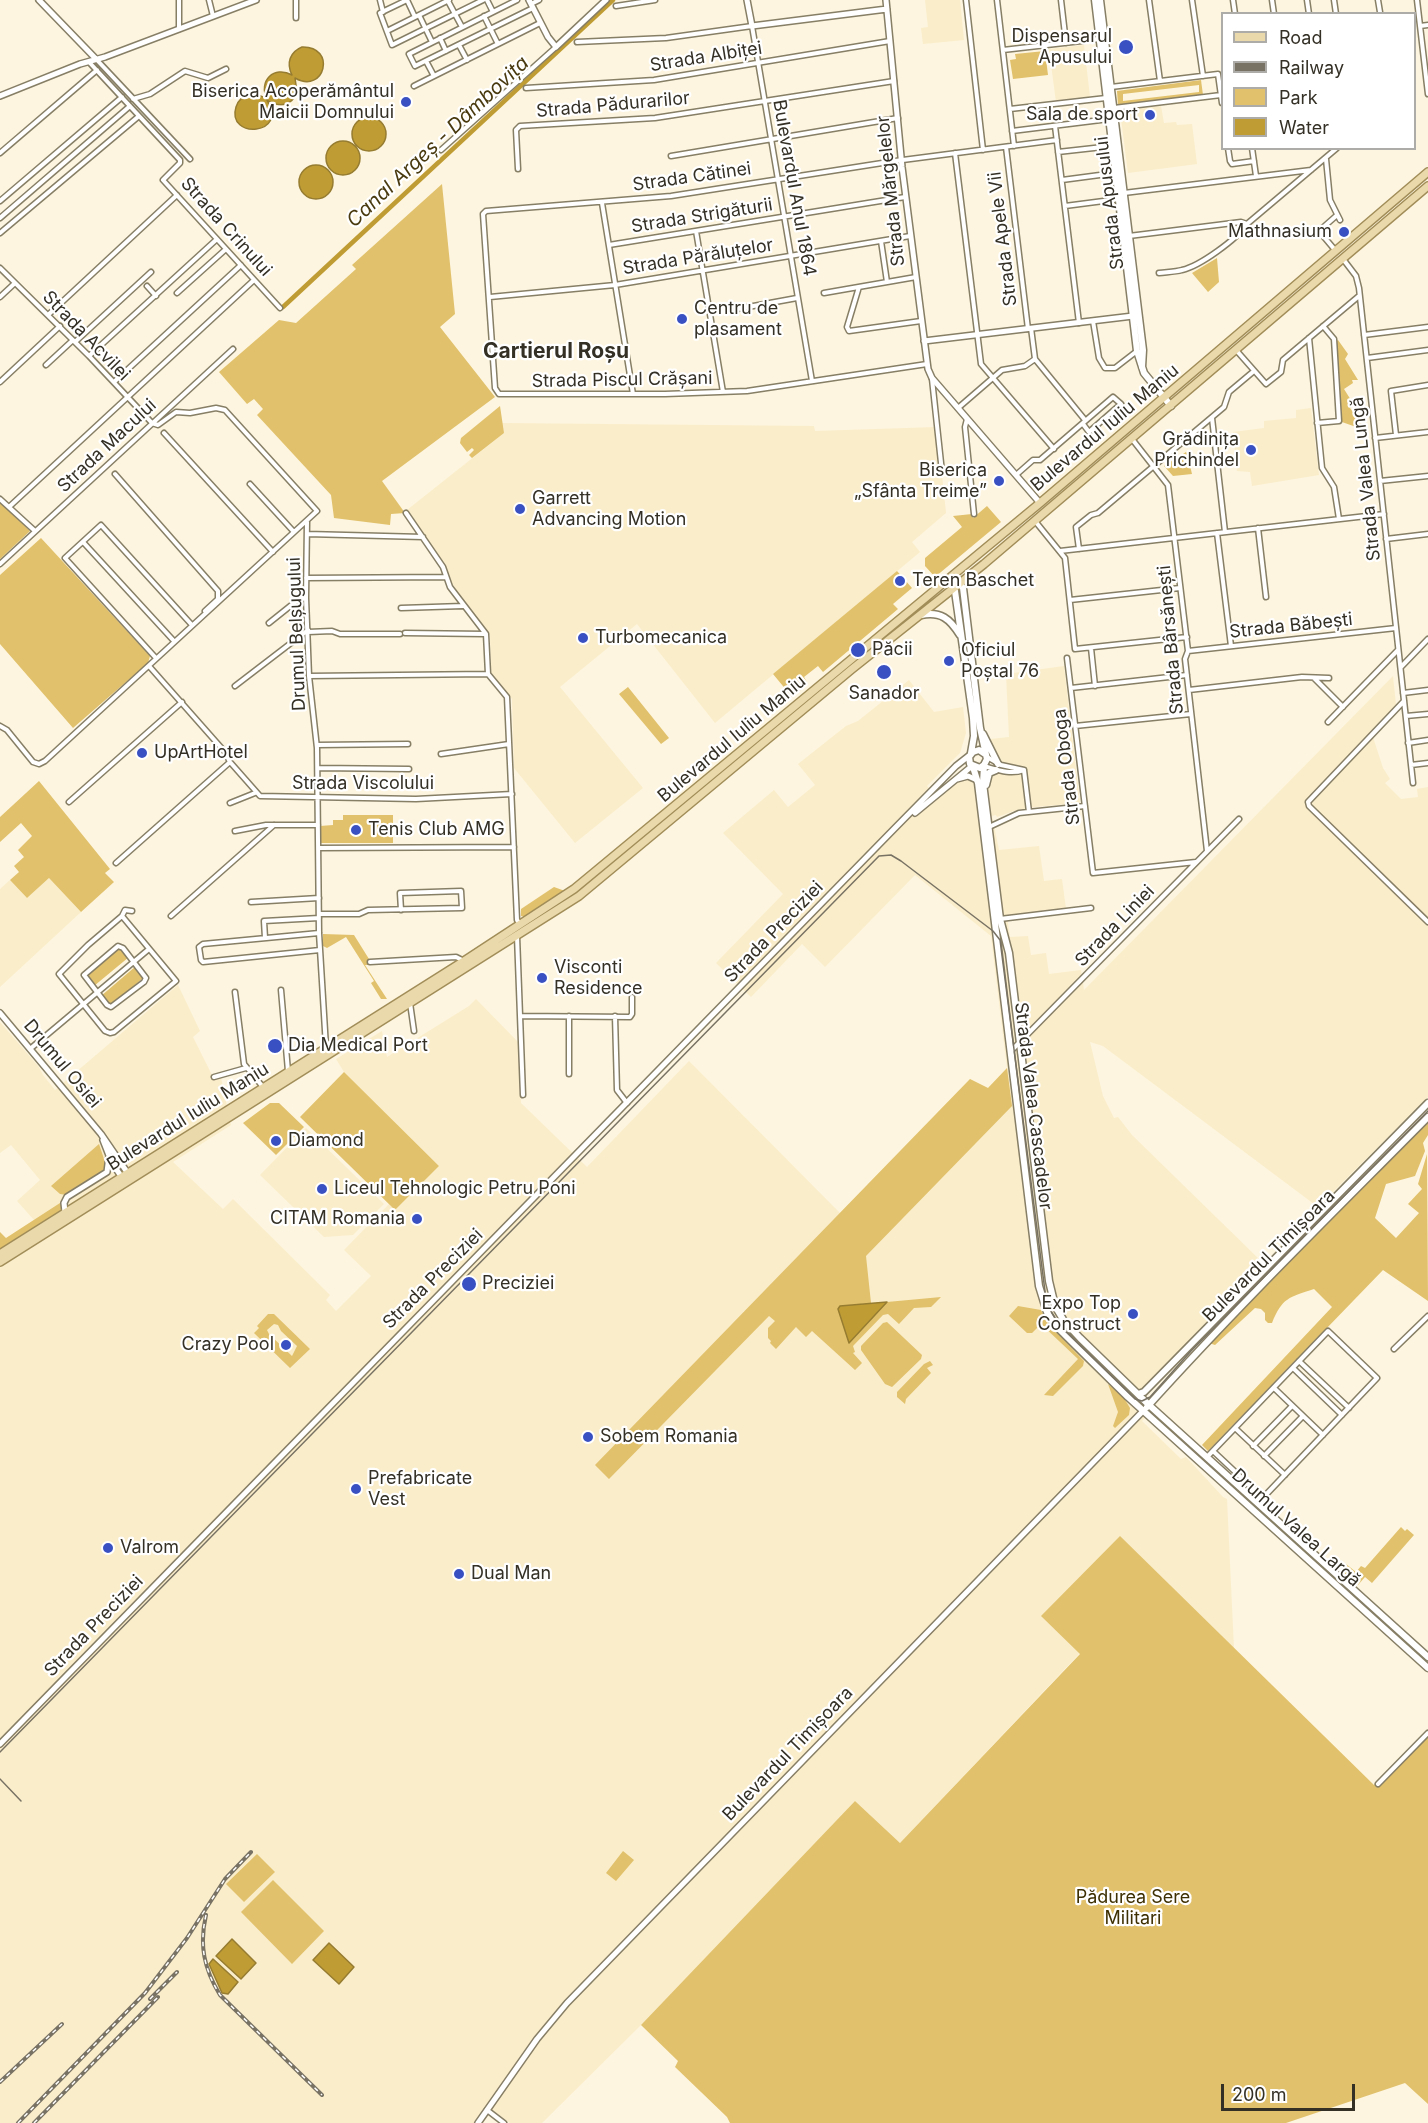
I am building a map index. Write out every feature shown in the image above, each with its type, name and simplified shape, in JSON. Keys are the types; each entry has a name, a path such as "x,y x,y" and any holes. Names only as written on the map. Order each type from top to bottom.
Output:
{"main road":[{"name":"Strada Apusului","path":"1095,0 1108,88 1109,119 1129,236 1136,316"},
{"name":"Strada Apusului","path":"1100,0 1102,39"},
{"name":"Strada Apusului","path":"1109,97 1113,108 1118,173"},
{"name":"Bulevardul Iuliu Maniu","path":"233,1110 263,1087 326,1047 345,1040 410,1003 466,964 517,936 522,928 599,869 1040,503 1428,172"},
{"name":"Bulevardul Iuliu Maniu","path":"0,1262 233,1110 522,928 573,900 1035,521 1428,186"},
{"name":"Strada Apusului","path":"1122,197 1142,367 1145,375 1171,405"},
{"path":"1336,251 1343,259"},
{"path":"951,577 957,585 968,626 980,728 986,755 984,766 980,768 969,762 974,728 957,585"},
{"path":"918,615 934,613 942,615 952,622 962,638"},
{"path":"980,728 997,767 988,775 985,798"},
{"path":"970,754 977,750 986,755"},
{"name":"Strada Valea Cascadelor","path":"973,766 977,780 997,931 1041,1298 1047,1312 1060,1330 1143,1411"},
{"name":"Strada Valea Cascadelor","path":"984,766 985,798 1000,919 1009,953 1050,1292 1055,1306 1067,1324 1149,1405"},
{"name":"Bulevardul Timișoara","path":"1141,1395 1428,1103"},
{"name":"Bulevardul Timișoara","path":"1143,1411 1201,1347 1428,1117"},
{"path":"1378,1154 1385,1160"},
{"path":"1026,1174 1035,1173"},
{"name":"Bulevardul Iuliu Maniu","path":"0,1254 65,1212 126,1178"},
{"path":"1032,1226 1042,1225"},
{"path":"1060,1330 1067,1324"},
{"path":"1138,1406 1141,1395"},
{"path":"1141,1395 1143,1411"},
{"name":"Drumul Valea Largă","path":"1149,1405 1260,1501 1428,1657"},
{"name":"Drumul Valea Largă","path":"1143,1411 1428,1668"},
{"path":"1345,1593 1351,1587"},
{"path":"1352,1599 1358,1593"}],"street":[{"path":"39,0 190,159"},
{"path":"179,0 179,29"},
{"path":"209,0 213,16"},
{"path":"0,96 256,0"},
{"path":"296,0 296,18"},
{"path":"380,0 383,12"},
{"path":"432,42 426,28 407,0 380,13 392,45 426,28 485,0 493,12"},
{"path":"387,31 449,0 462,27"},
{"path":"517,0 409,54 415,66 491,29 539,0"},
{"path":"441,150 606,0"},
{"path":"616,6 655,0"},
{"name":"Bulevardul Anul 1864","path":"747,0 812,381"},
{"name":"Strada Mărgelelor","path":"886,0 905,197 927,364 932,378 942,472"},
{"path":"966,0 983,150"},
{"path":"997,0 1014,146"},
{"path":"1061,0 1066,43"},
{"path":"1149,0 1160,81"},
{"path":"1192,0 1203,76"},
{"path":"1378,0 1380,12"},
{"path":"1417,0 1428,93"},
{"path":"531,4 549,39 556,46"},
{"path":"577,42 666,38 887,9"},
{"path":"484,16 498,44"},
{"path":"414,86 540,22"},
{"path":"1420,26 1428,26"},
{"path":"440,38 447,51"},
{"path":"1003,50 1102,39"},
{"name":"Strada Albiței","path":"526,88 645,81 890,41"},
{"path":"459,45 467,60"},
{"name":"Strada Crinului","path":"89,61 180,160 180,163 163,178 280,308"},
{"path":"426,61 434,76"},
{"path":"132,99 150,94 185,71 208,78 226,69"},
{"path":"0,153 96,70"},
{"path":"1108,88 1218,74 1221,95 1113,108"},
{"name":"Strada Pădurarilor","path":"518,169 516,130 520,126 655,118 894,81"},
{"path":"0,201 122,97"},
{"path":"1010,109 1109,97"},
{"path":"0,218 130,106"},
{"path":"0,233 139,116"},
{"path":"671,156 898,118"},
{"path":"1012,131 1109,119"},
{"path":"1055,126 1079,322"},
{"name":"Strada Cătinei","path":"484,212 671,196 777,178 1057,140"},
{"path":"1058,152 1113,146"},
{"name":"Strada Apele Vii","path":"1006,147 1035,359"},
{"path":"1228,150 1232,164 1254,161"},
{"path":"1252,150 1256,176"},
{"path":"1159,273 1183,270 1221,249 1335,150"},
{"path":"955,153 981,364 1054,449"},
{"path":"1326,158 1330,200 1338,218 1319,231 1336,251"},
{"path":"1065,206 1256,176 1312,170"},
{"path":"1062,180 1118,173"},
{"path":"48,315 177,195"},
{"name":"Strada Strigăturii","path":"609,245 905,197"},
{"path":"602,203 633,394"},
{"name":"Strada Piscul Crășani","path":"484,212 495,388 499,394 747,391 927,364"},
{"path":"1129,236 1241,222 1247,224"},
{"path":"696,231 723,392"},
{"name":"Strada Părăluțelor","path":"490,297 615,285 910,236"},
{"path":"89,356 217,240"},
{"path":"881,241 887,282"},
{"path":"177,293 226,249"},
{"name":"Strada Valea Lungă","path":"1343,259 1356,276 1360,295 1413,783"},
{"path":"114,382 241,265"},
{"name":"Strada Acvilei","path":"0,268 60,326 152,423"},
{"path":"46,365 151,272"},
{"path":"824,293 916,278"},
{"path":"9,507 254,280"},
{"path":"0,297 15,283"},
{"path":"147,286 156,296"},
{"path":"859,287 847,327 849,331 921,321"},
{"path":"1236,350 1266,384 1281,372 1283,360 1360,295"},
{"path":"736,309 798,298"},
{"path":"924,341 1136,316"},
{"path":"1093,321 1099,358 1105,368 1115,368 1140,350"},
{"path":"0,382 60,326"},
{"path":"1317,423 1339,421 1334,339 1323,326"},
{"path":"1364,334 1428,327"},
{"path":"1309,338 1322,468 1334,487 1339,519"},
{"name":"Strada Macului","path":"0,564 233,349"},
{"path":"1366,357 1428,350"},
{"path":"958,408 1002,369 1025,366 1035,359 1084,422 1089,432 1121,404 1113,397 1084,422 1054,449 1040,460 1033,460 1016,475"},
{"path":"1079,549 1076,527 1091,515 1098,513 1224,407 1229,392 1254,371"},
{"name":"Strada Mărgelelor","path":"932,378 1040,503"},
{"path":"1396,435 1391,391 1428,385"},
{"name":"Drumul Belșugului","path":"152,423 158,425 176,412 190,413 216,408 225,410 317,510 307,521 306,598 309,676 317,745 319,933 326,1047"},
{"path":"1212,417 1225,532"},
{"path":"967,419 965,427 974,514"},
{"path":"1375,438 1428,432"},
{"path":"164,433 273,552"},
{"name":"Strada Bârsănești","path":"1131,439 1168,485 1188,651 1185,659 1207,851"},
{"path":"115,474 219,591 218,599 155,657 149,666"},
{"path":"1380,482 1428,476"},
{"path":"250,484 294,533"},
{"path":"0,499 35,531"},
{"path":"406,513 443,567 450,587 486,634 488,674 507,697 517,920 522,928"},
{"path":"1060,551 1384,514"},
{"path":"0,726 7,730 36,763 45,760 307,521"},
{"path":"1035,521 1060,551 1065,561 1073,647 1076,649 1091,648 1186,638"},
{"path":"155,657 65,558 101,525 191,624"},
{"path":"1258,528 1266,597"},
{"path":"1217,533 1231,646"},
{"path":"307,534 423,537"},
{"path":"1386,539 1428,534"},
{"path":"83,542 173,640"},
{"path":"306,578 446,577"},
{"path":"1070,600 1180,588"},
{"path":"269,623 299,599 306,598"},
{"path":"401,608 463,606"},
{"name":"Strada Băbești","path":"1188,651 1396,628"},
{"path":"235,686 308,631 332,631 340,634 486,634"},
{"path":"1400,667 1428,639"},
{"path":"1091,648 1095,686"},
{"path":"1328,722 1398,649"},
{"name":"Strada Oboga","path":"1067,658 1093,873 1197,861"},
{"path":"149,666 225,752 230,762 255,793 230,803"},
{"path":"309,676 488,674"},
{"path":"1071,688 1187,675"},
{"path":"1188,690 1302,677 1329,678"},
{"path":"1313,678 1342,707"},
{"path":"1403,693 1428,690"},
{"path":"1404,701 1308,802 1309,806 1428,922"},
{"path":"69,802 182,702"},
{"path":"1075,726 1191,714"},
{"path":"1406,716 1428,714"},
{"path":"1408,742 1428,740"},
{"path":"317,745 408,744"},
{"path":"441,754 509,744"},
{"name":"Strada Preciziei","path":"0,1744 970,754"},
{"path":"986,755 997,767"},
{"path":"116,862 230,762"},
{"path":"1411,765 1428,763"},
{"name":"Strada Preciziei","path":"910,815 973,766"},
{"path":"984,766 1017,772 1024,770 1029,812"},
{"path":"318,768 409,769"},
{"path":"953,781 968,776 977,780"},
{"name":"Strada Viscolului","path":"255,793 261,797 416,799 512,794"},
{"path":"989,826 1019,813 1085,806"},
{"name":"Strada Liniei","path":"1011,1052 1239,819"},
{"path":"171,916 274,825"},
{"path":"235,831 274,825 318,825"},
{"path":"319,848 514,847"},
{"path":"265,938 264,921 359,914 368,910 401,910 462,908 461,891 400,892 401,910"},
{"path":"251,902 319,898"},
{"path":"1000,919 1091,908"},
{"path":"122,916 176,981 112,1033 105,1031 59,976 59,972 122,916 125,910 132,910"},
{"path":"319,933 203,944 200,947 201,961 320,950"},
{"path":"517,936 523,1095"},
{"path":"118,946 122,946 145,974 145,979 114,1006 110,1007 97,993 84,977 86,972 118,946"},
{"path":"30,1049 149,949"},
{"path":"370,962 456,957 466,964"},
{"path":"281,990 288,1071"},
{"path":"235,992 244,1064 263,1087"},
{"path":"520,1016 631,1016 632,997"},
{"path":"410,1003 414,1031"},
{"name":"Drumul Osiei","path":"0,1013 101,1134 126,1178"},
{"path":"569,1016 569,1074"},
{"path":"615,1016 616,1087 618,1094 627,1103"},
{"path":"214,1077 246,1068"},
{"name":"Drumul Osiei","path":"101,1134 109,1156 126,1178"},
{"path":"65,1212 64,1203 67,1197 107,1172 109,1156"},
{"path":"1394,1349 1428,1316"},
{"path":"1207,1457 1328,1331 1377,1378 1260,1501 1213,1451"},
{"path":"1299,1361 1349,1408"},
{"path":"1292,1368 1342,1415"},
{"path":"1273,1388 1323,1435"},
{"path":"1135,1419 1138,1406"},
{"path":"1253,1446 1292,1406"},
{"name":"Bulevardul Timișoara","path":"478,2123 537,2039 575,1994 1143,1411"},
{"path":"1264,1456 1303,1416"},
{"path":"1235,1428 1285,1475"},
{"path":"1378,1784 1428,1733"},
{"path":"487,2110 504,2123"}],"shaded area":[{"path":"925,0 960,0 964,40 923,44 921,28 928,27"},
{"path":"1084,45 1090,97 1056,102 1049,49"},
{"path":"1161,106 1164,123 1192,124 1197,164 1128,173 1120,111"},
{"path":"1311,408 1319,475 1252,486 1250,472 1237,471 1233,432 1264,428 1264,421 1296,418 1296,410"},
{"path":"501,423 814,426 815,431 937,427 946,513 912,542 920,552 715,723 637,624 560,687 643,788 575,843 514,768 512,699 491,674 490,635 465,604 407,510 504,433"},
{"path":"1064,666 1080,803 1035,807 997,817 992,816 999,850 1039,846 1044,881 1062,879 1066,909 1007,917 1010,937 1028,936 1031,955 1046,953 1049,974 1081,970 1084,990 1393,676 1396,705 1371,731 1383,768 1390,779 1385,783 1401,799 1418,797 1417,789 1428,787 1428,1097 1318,1207 1103,1046 1090,1042 1103,1096 1114,1118 1118,1117 1132,1135 1262,1262 1131,1403 1146,1417 1142,1421 1181,1459 1186,1457 1227,1499 1234,1649 1120,1537 1080,1653 900,1843 855,1801 641,2025 542,2123 510,2123 492,2110 483,2123 0,2123 0,1242 34,1220 17,1201 40,1180 11,1145 0,1153 0,1022 39,1067 55,1090 178,985 200,1031 193,1037 212,1075 220,1073 231,1125 173,1162 223,1209 233,1199 330,1295 326,1300 336,1311 371,1276 344,1250 389,1204 395,1210 439,1166 344,1072 336,1059 382,1031 387,1057 469,1006 476,999 518,1042 521,1103 587,1167 689,1061 840,1213 970,1079 988,1088 1007,1068 991,936 915,875 825,967 802,944 751,997 716,963 783,894 723,833 774,790 788,807 815,785 798,764 846,726 858,721 909,680 934,712 963,707 966,733 960,753 927,786 937,797 963,779 993,775 991,739 1009,737 1006,674"},
{"path":"49,878 81,912 0,987 0,889 10,880 27,898"},
{"name":"Liceul Tehnologic Petru Poni","path":"306,1128 384,1204 353,1235 324,1237 260,1175"}],"green space":[{"path":"1045,51 1048,75 1013,79 1010,60 1016,59 1015,54"},
{"path":"1201,80 1203,95 1118,105 1117,91","holes":["1199,85 1199,92 1123,101 1123,94"]},
{"path":"442,184 455,314 440,327 495,397 382,481 405,513 391,514 390,525 334,518 331,495 257,415 263,409 254,399 247,404 219,372 279,320 296,323 356,269 352,265"},
{"path":"1217,258 1219,282 1208,292 1192,273"},
{"path":"1338,340 1348,354 1345,359 1358,380 1352,380 1353,383 1344,389 1354,405 1350,408 1363,426 1362,429 1339,421 1335,342"},
{"path":"500,406 504,433 472,458 469,455 474,450 472,448 467,452 460,443 461,438"},
{"path":"1186,452 1192,474 1173,476 1164,466"},
{"path":"0,502 30,531 0,559"},
{"path":"987,506 1001,522 935,577 925,566 925,558 962,527 953,516 972,514 973,518"},
{"path":"41,538 150,656 148,663 73,728 0,644 0,575"},
{"path":"897,571 912,588 893,604 898,609 823,672 818,666 804,677 808,684 792,697 773,674"},
{"path":"628,687 669,738 661,744 619,694"},
{"path":"39,781 110,869 105,873 114,882 81,912 49,878 27,898 10,880 19,872 14,866 24,857 18,850 32,836 21,823 0,842 0,817"},
{"name":"Tenis Club AMG","path":"343,815 393,815 393,843 320,843 320,826 333,825 333,820 343,820"},
{"path":"554,887 565,891 525,917 521,916 521,909"},
{"path":"323,934 354,935 369,959 369,965 365,965 387,999 381,999 371,983 374,981 346,937 327,948 323,946"},
{"path":"117,949 122,950 129,957 94,986 87,974"},
{"path":"136,966 143,976 142,979 113,1004 108,1003 101,996"},
{"path":"1007,1068 1012,1106 866,1256 871,1303 840,1306 849,1343 887,1302 941,1297 931,1307 914,1308 899,1324 888,1314 883,1315 853,1346 855,1352 853,1353 862,1363 855,1370 812,1331 806,1337 796,1327 776,1349 768,1338 768,1328 775,1321 769,1316 609,1479 595,1465 970,1079 988,1088"},
{"path":"344,1072 439,1166 395,1210 300,1117"},
{"name":"Diamond","path":"270,1103 279,1103 304,1127 276,1155 243,1123"},
{"path":"1428,1120 1428,1135 1423,1143 1425,1151 1415,1176 1386,1184 1375,1218 1396,1238 1419,1213 1408,1204 1422,1189 1418,1184 1427,1154 1428,1301 1383,1270 1208,1451 1202,1445 1332,1307 1314,1289 1298,1294 1283,1303 1272,1323 1265,1320 1265,1313 1261,1309 1255,1308 1215,1345 1209,1343"},
{"path":"99,1144 105,1162 104,1172 67,1195 60,1194 51,1186"},
{"path":"60,1203 62,1208 59,1212 0,1249 0,1232 6,1238"},
{"path":"1018,1306 1041,1310 1050,1326 1084,1361 1083,1366 1053,1396 1044,1395 1078,1359 1041,1324 1032,1333 1027,1333 1009,1316"},
{"path":"268,1314 274,1314 310,1349 290,1368 254,1333 259,1328 257,1326","holes":["274,1324 278,1325 281,1331 297,1346 292,1356 267,1330"]},
{"path":"887,1322 922,1355 921,1359 892,1387 885,1384 861,1350 861,1346 883,1323"},
{"path":"930,1361 933,1365 927,1368 931,1373 906,1399 905,1404 897,1397 897,1392 924,1364"},
{"path":"1108,1384 1124,1398 1130,1408 1129,1415 1115,1428 1113,1426 1118,1412"},
{"path":"1401,1527 1414,1535 1372,1583 1365,1577 1358,1585 1341,1570 1346,1564 1356,1572 1361,1566 1365,1568"},
{"name":"Pădurea Sere Militari","path":"1120,1536 1374,1785 1428,1732 1428,2104 1405,2083 1286,2123 730,2123 727,2117 675,2067 678,2061 641,2025 855,1801 900,1843 1080,1654 1041,1616"},
{"path":"623,1851 634,1860 616,1881 606,1873"},
{"path":"257,1854 275,1872 244,1902 226,1884"},
{"path":"273,1880 324,1931 292,1964 241,1912"}],"water":[{"path":"302,47 313,49 320,54 323,68 320,75 314,80 305,82 295,78 297,92 288,103 280,105 267,100 272,112 265,126 247,129 240,125 235,118 236,107 241,98 254,94 267,99 265,86 269,76 279,72 292,75 289,66 290,58"},
{"path":"369,117 381,122 386,134 381,146 369,151 357,146 352,134 357,122"},
{"path":"343,141 355,146 360,158 355,170 343,175 331,170 326,158 331,146"},
{"path":"316,165 328,170 333,182 328,194 316,199 304,194 299,182 304,170"},
{"path":"887,1302 849,1343 838,1309 840,1306"},
{"path":"232,1939 256,1963 241,1979 216,1956"},
{"path":"329,1943 354,1967 339,1984 313,1960"},
{"path":"213,1959 238,1982 228,1994 222,1993 209,1964"}],"waterway":[{"name":"Canal Argeș - Dâmbovița","path":"283,307 613,0"}],"tram line":[{"path":"0,1752 879,856 891,855 901,861 993,931 1000,940 1046,1299 1062,1328 1135,1399 1142,1401 1150,1397 1191,1351 1428,1111"},
{"path":"0,1779 21,1801"}],"railway":[{"path":"18,2123 145,1993 187,1938 225,1879 251,1852"},
{"path":"206,1915 203,1936 204,1957 210,1976 220,1995 322,2095"},
{"path":"150,1999 177,1972"},
{"path":"34,2123 158,1997"},
{"path":"0,2082 62,2024"}],"place":[{"name":"Dispensarul Apusului","path":"1126,47"},
{"name":"Biserica Acoperământul Maicii Domnului","path":"406,102"},
{"name":"Sala de sport","path":"1150,115"},
{"name":"Mathnasium","path":"1344,232"},
{"name":"Centru de plasament","path":"682,319"},
{"name":"Grădinița Prichindel","path":"1251,450"},
{"name":"Biserica „Sfânta Treime”","path":"999,481"},
{"name":"Garrett Advancing Motion","path":"520,509"},
{"name":"Teren Baschet","path":"900,581"},
{"name":"Turbomecanica","path":"583,638"},
{"name":"Păcii","path":"858,650"},
{"name":"Oficiul Poștal 76","path":"949,661"},
{"name":"Sanador","path":"884,672"},
{"name":"UpArtHotel","path":"142,753"},
{"name":"Tenis Club AMG","path":"356,830"},
{"name":"Visconti Residence","path":"542,978"},
{"name":"Dia Medical Port","path":"275,1046"},
{"name":"Diamond","path":"276,1141"},
{"name":"Liceul Tehnologic Petru Poni","path":"322,1189"},
{"name":"CITAM Romania","path":"417,1219"},
{"name":"Preciziei","path":"469,1284"},
{"name":"Expo Top Construct","path":"1133,1314"},
{"name":"Crazy Pool","path":"286,1345"},
{"name":"Sobem Romania","path":"588,1437"},
{"name":"Prefabricate Vest","path":"356,1489"},
{"name":"Valrom","path":"108,1548"},
{"name":"Dual Man","path":"459,1574"}],"district":[{"name":"Cartierul Roșu","path":"556,352"}]}
